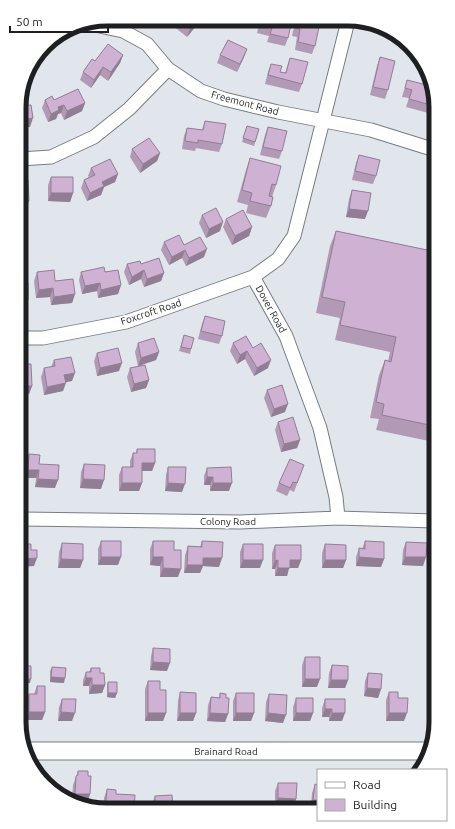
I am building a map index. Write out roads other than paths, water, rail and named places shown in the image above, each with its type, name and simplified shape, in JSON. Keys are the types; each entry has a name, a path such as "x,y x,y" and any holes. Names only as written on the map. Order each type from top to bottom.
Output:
{"main road":[{"name":"Brainard Road","path":"31,751 424,751"}],"street":[{"name":"Freemont Road","path":"100,26 123,31 147,44 168,69 201,91 224,99 278,112 370,130 429,148"},
{"name":"Dover Road","path":"338,518 336,497 320,428 286,336 253,277 278,259 294,236 347,26"},
{"path":"26,159 51,157 94,137 129,109 168,69"},
{"name":"Foxcroft Road","path":"26,338 43,338 126,322 253,277"},
{"name":"Colony Road","path":"26,519 240,522 338,518 429,521"}]}
